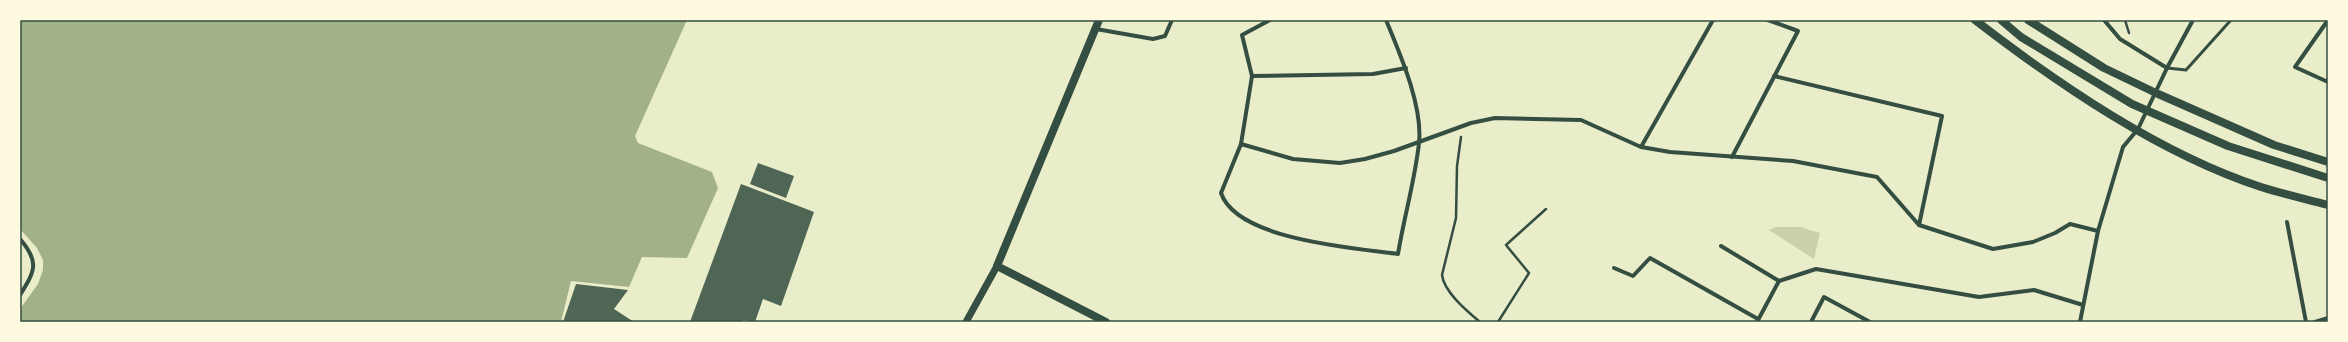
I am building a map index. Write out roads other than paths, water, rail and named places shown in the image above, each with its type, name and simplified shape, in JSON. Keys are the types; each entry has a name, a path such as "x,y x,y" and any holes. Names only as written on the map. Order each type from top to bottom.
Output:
{"main road":[{"path":"1099,20 996,266 1106,322"},
{"path":"1975,20 2087,100 2138,130 2196,160 2260,187 2328,205"},
{"path":"2000,20 2021,37 2132,104 2228,146 2328,178"},
{"path":"2028,20 2104,68 2156,93 2274,145 2328,162"}],"street":[{"path":"1096,29 1153,39 1165,36 1172,20"},
{"path":"1270,20 1242,35 1252,76 1241,144 1221,193 1225,204 1239,215 1287,238 1398,254 1419,142 1416,105 1406,68 1386,20"},
{"path":"1641,147 1713,20"},
{"path":"1732,157 1798,31 1768,20"},
{"path":"2104,20 2120,39 2166,68"},
{"path":"2080,322 2098,231 2123,147 2138,130 2166,68 2193,20"},
{"path":"2328,20 2295,66 2328,82"},
{"path":"1252,76 1373,74 1406,68"},
{"path":"1774,76 1942,116 1919,225"},
{"path":"1241,144 1293,158 1340,163 1365,159 1419,142 1463,125 1495,118 1581,120 1641,147 1670,152 1794,161 1877,177 1919,225 1993,248 2033,242 2055,233 2070,224 2098,231"},
{"path":"2287,222 2306,322"},
{"path":"20,239 31,252 34,266 30,278 20,295"},
{"path":"1721,246 1779,281"},
{"path":"1614,268 1633,276 1650,258 1757,321 1779,281 1816,270 1979,297 2034,290 2083,305"},
{"path":"966,322 996,266"},
{"path":"1811,322 1824,297 1870,322"},
{"path":"2315,322 2328,318"}],"lane":[{"path":"2166,68 2186,70 2231,20"}]}
